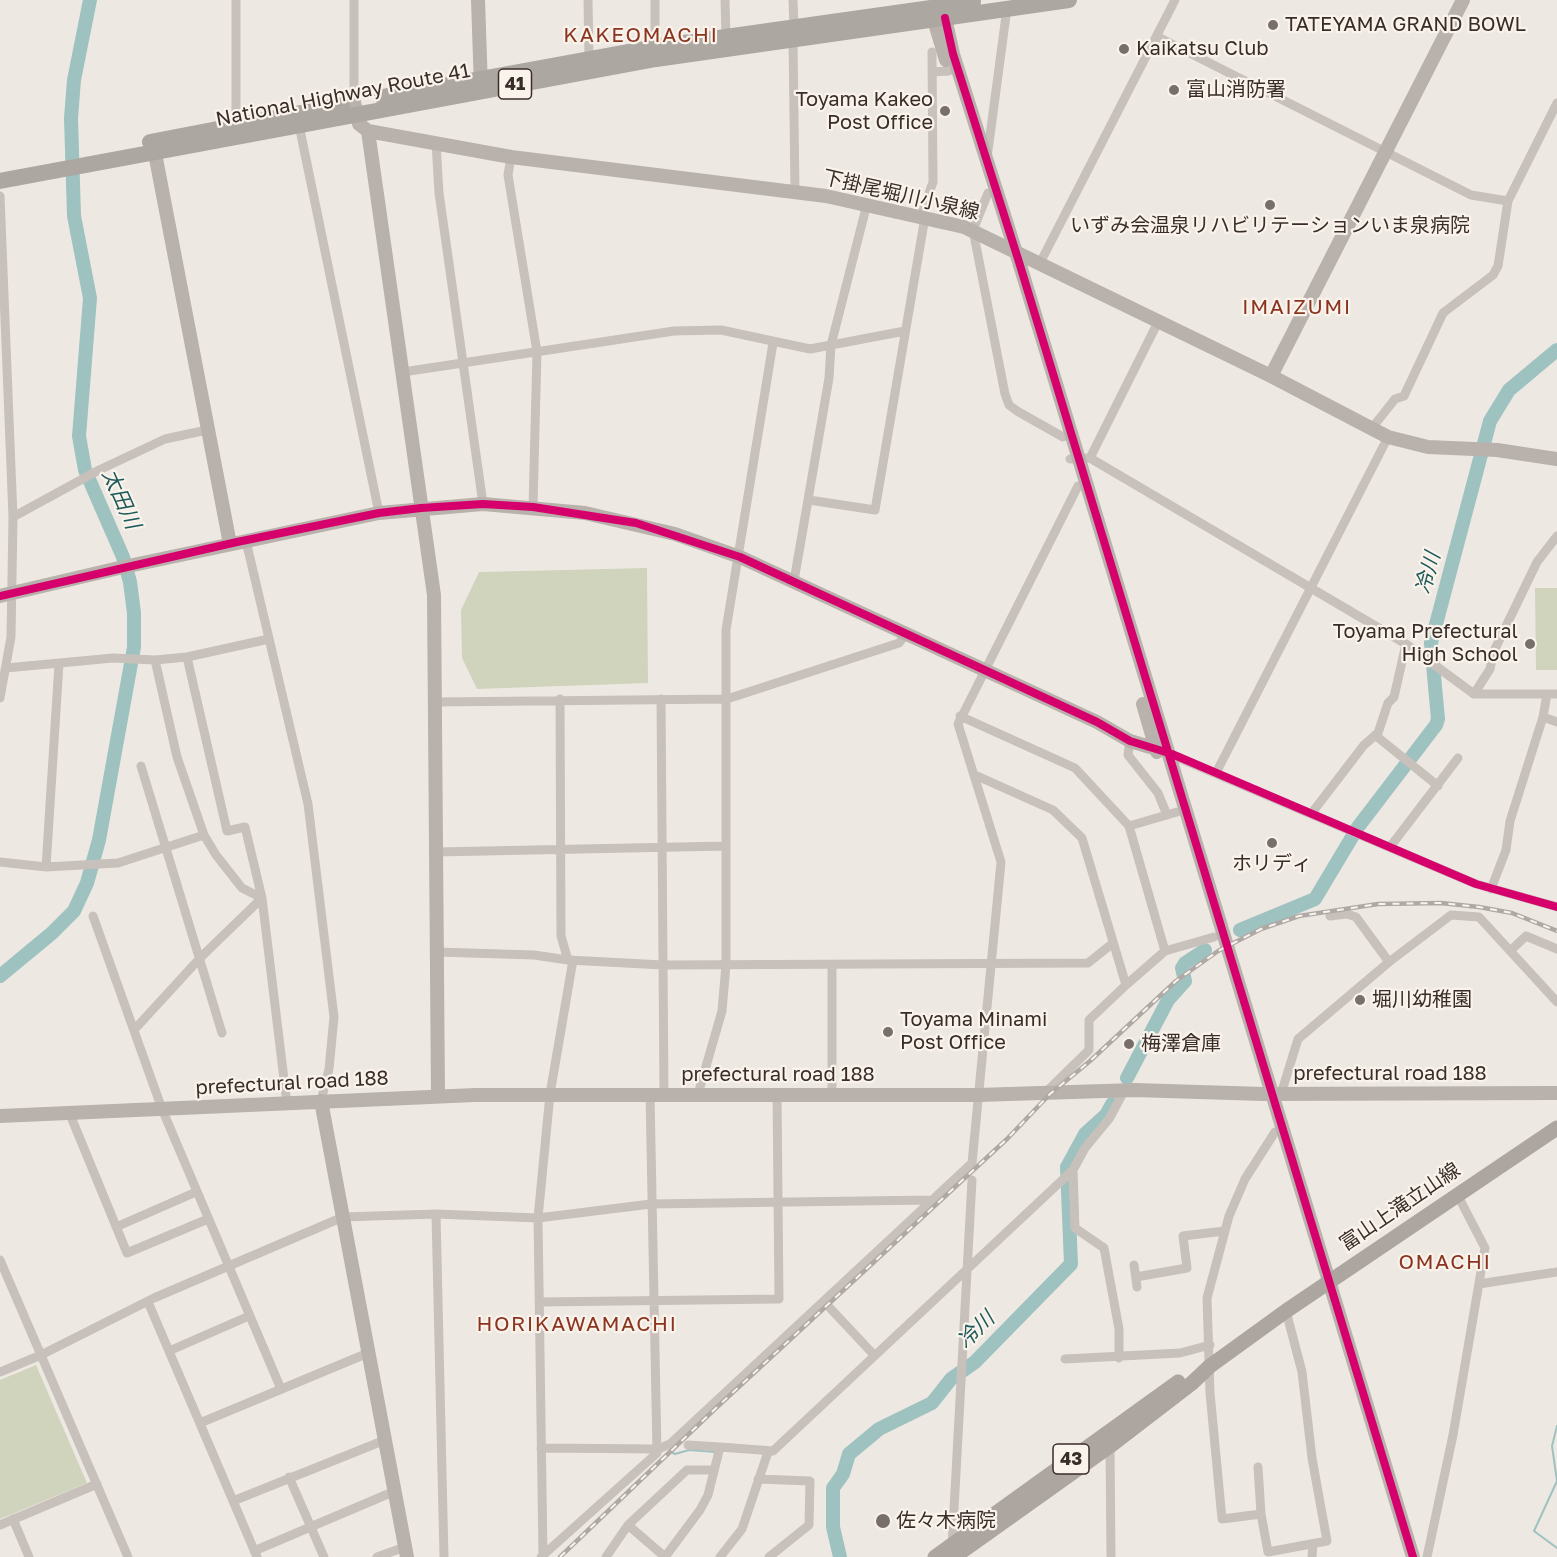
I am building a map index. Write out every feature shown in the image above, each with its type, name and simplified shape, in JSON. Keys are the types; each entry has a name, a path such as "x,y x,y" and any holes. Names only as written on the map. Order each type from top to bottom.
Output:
{"highway":[{"name":"41","path":"938,9 992,0"},
{"name":"41","path":"938,9 1006,8 1069,0"},
{"name":"National Highway Route 41","path":"154,147 236,124 356,108 480,85 656,59 938,9"},
{"name":"National Highway Route 41","path":"480,85 589,58 655,47 726,37 794,35"},
{"name":"National Highway Route 41","path":"0,181 56,166 154,147 299,125 356,108"},
{"name":"National Highway Route 41","path":"0,173 56,166"}],"main road":[{"name":"富山上滝立山線","path":"935,1557 952,1553 1110,1438 1192,1383 1210,1366 1286,1311 1456,1194 1557,1128"}],"street":[{"path":"236,0 236,124"},
{"path":"354,0 356,108 359,124 368,131 434,595 438,1096"},
{"path":"477,0 480,85"},
{"path":"588,0 589,58"},
{"path":"655,0 655,47"},
{"path":"725,0 726,37"},
{"path":"793,0 795,191"},
{"path":"1040,263 1175,0"},
{"path":"1271,376 1463,0"},
{"path":"987,161 1006,8"},
{"path":"938,9 949,71 987,193 1011,249 1079,459 1162,751 1172,814 1214,937 1272,1094 1275,1132 1413,1557"},
{"path":"938,9 987,161 1063,437 1079,459 1406,644 1474,694 1557,694"},
{"path":"1158,37 1471,195 1508,201"},
{"path":"808,500 875,510 923,216 933,182 932,52"},
{"path":"932,72 949,71"},
{"path":"1372,428 1395,399 1404,396 1443,313 1493,275 1498,266 1508,201 1557,103"},
{"path":"299,125 379,513"},
{"name":"下掛尾堀川小泉線","path":"368,131 511,157 795,191 923,216 973,230 1271,376 1388,437 1428,447 1497,450 1557,459"},
{"path":"436,143 439,193 483,504"},
{"path":"154,147 230,544"},
{"path":"511,157 508,175 537,352 533,507"},
{"path":"987,193 973,230 1009,405 1063,437"},
{"path":"0,196 13,517 6,595 11,637 0,698"},
{"path":"794,581 829,378 831,345 867,204"},
{"path":"1158,322 1079,459 1077,486 1272,1094 1404,1557"},
{"path":"403,372 694,330 721,330 773,343 810,349 905,331"},
{"path":"698,1094 722,1011 726,965 726,630 740,557 773,343"},
{"path":"13,517 99,470 165,439 207,430"},
{"path":"1216,773 1388,437"},
{"path":"542,1448 658,1449 670,1444 972,1162 1001,862 958,724 1077,486"},
{"path":"6,595 230,544 379,513 421,508 483,504 533,507 636,522 740,557 1096,722 1130,741 1162,751 1491,888 1557,907"},
{"path":"1474,694 1490,669 1494,651 1537,562 1557,536"},
{"path":"246,541 308,804 333,1017 329,1069 321,1101 406,1552 376,1557"},
{"path":"435,702 726,699 899,643 906,634"},
{"path":"6,668 125,658 155,660 187,657 269,639"},
{"path":"1311,814 1375,735 1388,703 1394,697 1406,644"},
{"path":"187,657 227,831 246,827 262,898 287,1104"},
{"path":"155,660 177,757 204,835 216,855 242,888 262,898"},
{"path":"46,867 59,664"},
{"path":"1491,888 1505,854 1510,821 1543,717 1547,694"},
{"path":"542,1556 538,1218 550,1094 570,960 561,936 560,699"},
{"path":"661,699 664,1094"},
{"path":"960,716 1075,768 1129,826 1165,951"},
{"path":"1543,717 1557,722"},
{"path":"1375,735 1438,786"},
{"path":"1130,741 1128,755 1172,814"},
{"path":"1390,847 1458,758"},
{"path":"141,766 201,957 222,1033"},
{"path":"975,775 1053,810 1082,838 1126,985"},
{"path":"1129,826 1172,814"},
{"path":"0,862 46,867 118,863 204,835"},
{"path":"437,852 726,846"},
{"path":"134,1030 201,957 262,898"},
{"path":"1330,916 1347,914 1356,917 1389,962"},
{"path":"1272,1094 1298,1039 1389,962 1455,914 1479,917 1557,1002"},
{"path":"93,916 162,1109 281,1389"},
{"path":"1510,951 1526,936 1557,949"},
{"path":"1044,1094 1089,1050 1089,1020 1126,985 1165,951 1214,937"},
{"path":"437,952 514,954 570,960 663,965 1088,963 1113,943"},
{"path":"832,965 832,1094"},
{"path":"688,1445 773,1451 1073,1170 1085,1148 1109,1119 1124,1091"},
{"name":"prefectural road 188","path":"0,1116 438,1096 550,1094 978,1095 1124,1091 1272,1094 1557,1093"},
{"path":"539,1302 779,1299 777,1093"},
{"path":"542,1556 657,1453 658,1449 650,1094"},
{"path":"69,1112 127,1253 208,1219"},
{"path":"1261,1515 1222,1519 1218,1497 1207,1298 1224,1231 1245,1179 1275,1132"},
{"path":"1073,1170 1075,1228 1104,1248 1119,1329 1119,1358"},
{"path":"952,1553 972,1180"},
{"path":"116,1227 196,1192"},
{"path":"1427,1557 1453,1435 1485,1248 1456,1194"},
{"path":"0,1372 41,1355 227,1266 343,1217 436,1214 538,1218 651,1204 931,1200"},
{"path":"436,1214 444,1557"},
{"path":"1134,1265 1136,1282 1187,1268 1183,1236 1224,1231"},
{"path":"0,1260 128,1557"},
{"path":"1479,1284 1557,1272"},
{"path":"148,1302 255,1554 395,1491"},
{"path":"830,1308 874,1355"},
{"path":"1258,1467 1261,1515 1268,1555 1327,1541 1312,1458 1302,1372 1286,1311"},
{"path":"170,1352 249,1316"},
{"path":"1065,1359 1119,1358 1180,1353 1210,1345"},
{"path":"201,1423 368,1353"},
{"path":"1110,1438 1111,1557"},
{"path":"233,1501 385,1440"},
{"path":"628,1525 665,1557 700,1510 708,1495 720,1447"},
{"path":"720,1557 742,1529 768,1452"},
{"path":"606,1557 628,1525 687,1470 713,1470"},
{"path":"289,1477 324,1557"},
{"path":"758,1479 810,1481 809,1525 769,1557"},
{"path":"0,1525 97,1484"},
{"path":"13,1519 29,1557"},
{"path":"1312,1557 1313,1544"}],"green space":[{"path":"647,568 648,683 477,689 462,658 461,610 479,572"},
{"path":"1535,588 1557,588 1557,670 1536,670"},
{"path":"36,1365 87,1483 0,1519 0,1380"}],"waterway":[{"name":"太田川","path":"0,976 52,933 74,911 87,883 99,840 134,647 134,613 130,582 123,557 85,470 79,436 90,298 74,216 71,118 74,80 90,0"},
{"name":"冷川","path":"1240,930 1315,899 1358,827 1436,725 1438,719 1431,643 1490,421 1509,390 1557,350"},
{"name":"冷川","path":"1127,1078 1168,1000 1185,981 1182,968 1185,963 1205,950"},
{"name":"冷川","path":"840,1557 833,1527 833,1488 843,1474 849,1454 879,1429 932,1403 951,1379 975,1362 1071,1264 1067,1167 1085,1134 1106,1115 1112,1104"},
{"path":"1557,1426 1552,1446 1557,1481 1534,1531 1557,1548"},
{"path":"671,1452 675,1454 689,1450 716,1452"}],"railway":[{"path":"560,1557 716,1408 1007,1139 1050,1094 1090,1061 1176,981 1218,951 1261,929 1299,916 1378,904 1441,903 1479,907 1512,913 1557,931"}],"cycle path":[{"path":"945,18 953,54 1019,262 1413,1557"},
{"path":"0,596 237,542 379,513 421,508 483,504 533,507 636,523 740,557 1097,722 1130,741 1172,754 1476,884 1557,907"}],"place":[{"name":"TATEYAMA GRAND BOWL","path":"1273,25"},
{"name":"Kaikatsu Club","path":"1124,49"},
{"name":"富山消防署","path":"1174,90"},
{"name":"Toyama Kakeo Post Office","path":"945,111"},
{"name":"いずみ会温泉リハビリテーションいま泉病院","path":"1270,205"},
{"name":"Toyama Prefectural High School","path":"1530,644"},
{"name":"ホリディ","path":"1272,843"},
{"name":"堀川幼稚園","path":"1360,1000"},
{"name":"Toyama Minami Post Office","path":"888,1032"},
{"name":"梅澤倉庫","path":"1129,1044"},
{"name":"佐々木病院","path":"883,1521"}],"district":[{"name":"KAKEOMACHI","path":"641,35"},
{"name":"IMAIZUMI","path":"1297,307"},
{"name":"OMACHI","path":"1445,1262"},
{"name":"HORIKAWAMACHI","path":"577,1324"}]}
